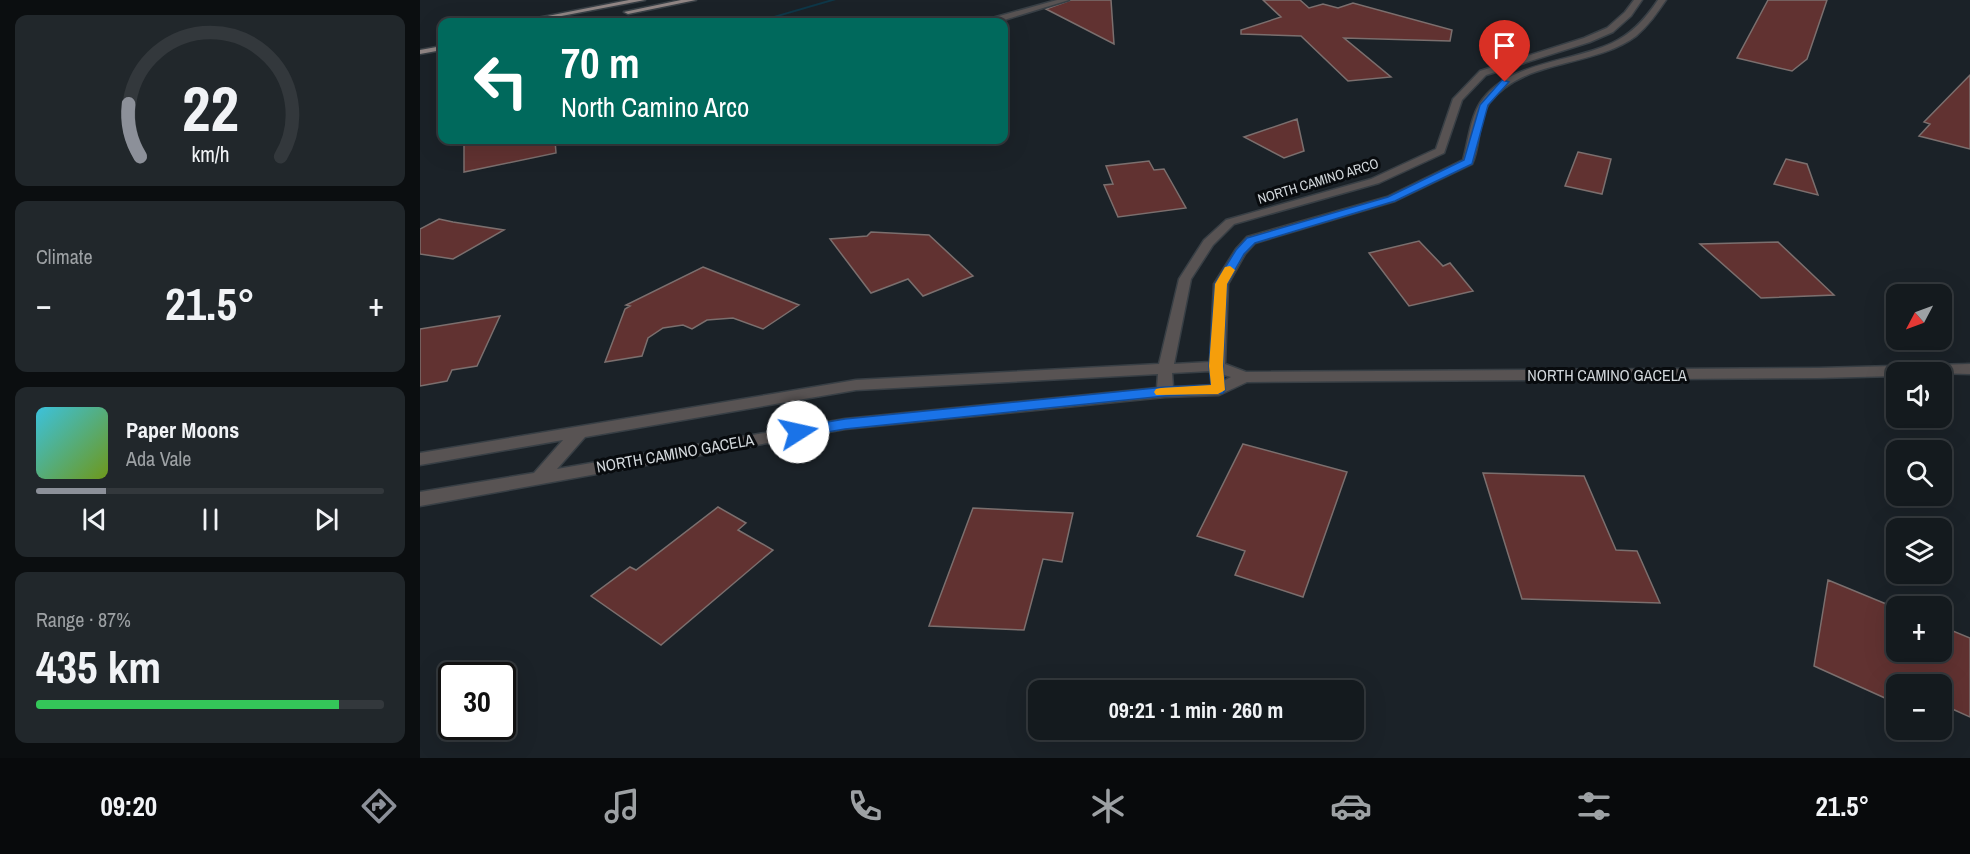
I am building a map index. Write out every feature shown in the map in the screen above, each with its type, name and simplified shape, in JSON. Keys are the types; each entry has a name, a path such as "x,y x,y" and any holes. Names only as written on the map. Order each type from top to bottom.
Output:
{"main road":[{"path":"543,18 641,0"},
{"path":"622,14 692,0"},
{"path":"420,52 438,49"}],"street":[{"path":"1004,18 1065,0"},
{"name":"NORTH CAMINO ARCO","path":"1165,392 1165,369 1185,279 1208,243 1230,222 1375,181 1440,152 1458,99 1484,73 1587,40 1610,30 1628,14 1638,0"},
{"path":"1244,377 1218,390 1216,366 1221,284 1240,252 1251,240 1391,199 1468,162 1484,105 1505,82 1605,48 1630,37 1650,19 1662,0"},
{"path":"420,459 856,385 1216,366 1244,377"},
{"name":"NORTH CAMINO GACELA","path":"1244,377 1794,374 1970,369"},
{"name":"NORTH CAMINO GACELA","path":"420,499 845,424 1165,392 1218,390"},
{"path":"539,478 580,432"}],"building":[{"path":"1071,0 1111,0 1114,44 1046,9"},
{"path":"1263,0 1300,0 1309,8 1323,4 1338,8 1353,3 1452,30 1450,41 1344,38 1391,77 1348,81 1301,36 1241,34 1241,30 1281,17"},
{"path":"1768,0 1827,0 1807,59 1792,71 1737,58"},
{"path":"1970,75 1970,149 1919,136 1930,124 1924,122"},
{"path":"1297,119 1304,151 1284,158 1244,137"},
{"path":"464,144 555,144 556,153 464,172"},
{"path":"1578,152 1611,159 1602,194 1565,186"},
{"path":"1786,159 1807,164 1818,195 1774,184"},
{"path":"1149,161 1154,170 1164,169 1186,208 1118,217 1104,185 1113,184 1106,166"},
{"path":"439,219 504,230 453,259 420,254 420,229"},
{"path":"871,232 929,235 973,276 923,296 908,279 871,293 830,239 867,236"},
{"path":"1419,241 1443,266 1450,263 1473,291 1409,306 1369,253"},
{"path":"1778,242 1834,295 1761,298 1700,244"},
{"path":"703,267 799,305 763,329 733,318 707,320 692,329 683,325 663,328 648,338 642,356 605,362 625,309 630,306 626,305"},
{"path":"500,316 477,366 452,370 447,381 420,386 420,329"},
{"path":"1243,444 1347,472 1303,597 1235,575 1245,551 1197,536"},
{"path":"1483,473 1584,476 1616,550 1637,551 1660,603 1522,599"},
{"path":"718,507 746,523 738,530 773,550 661,645 591,596 630,567 636,570"},
{"path":"973,508 1073,513 1062,562 1043,559 1024,630 929,626"},
{"path":"1828,580 1886,604 1886,662 1952,662 1952,631 1970,638 1970,717 1952,709 1952,674 1886,674 1886,698 1814,666"}],"waterway":[{"path":"770,18 834,0"}],"slow traffic":[{"path":"1161,392 1218,390 1216,366 1221,284 1230,270"}],"route":[{"path":"798,432 845,424 940,414 1165,392 1218,390 1216,366 1221,284 1240,252 1251,240 1391,199 1468,162 1484,105 1505,82"}]}
